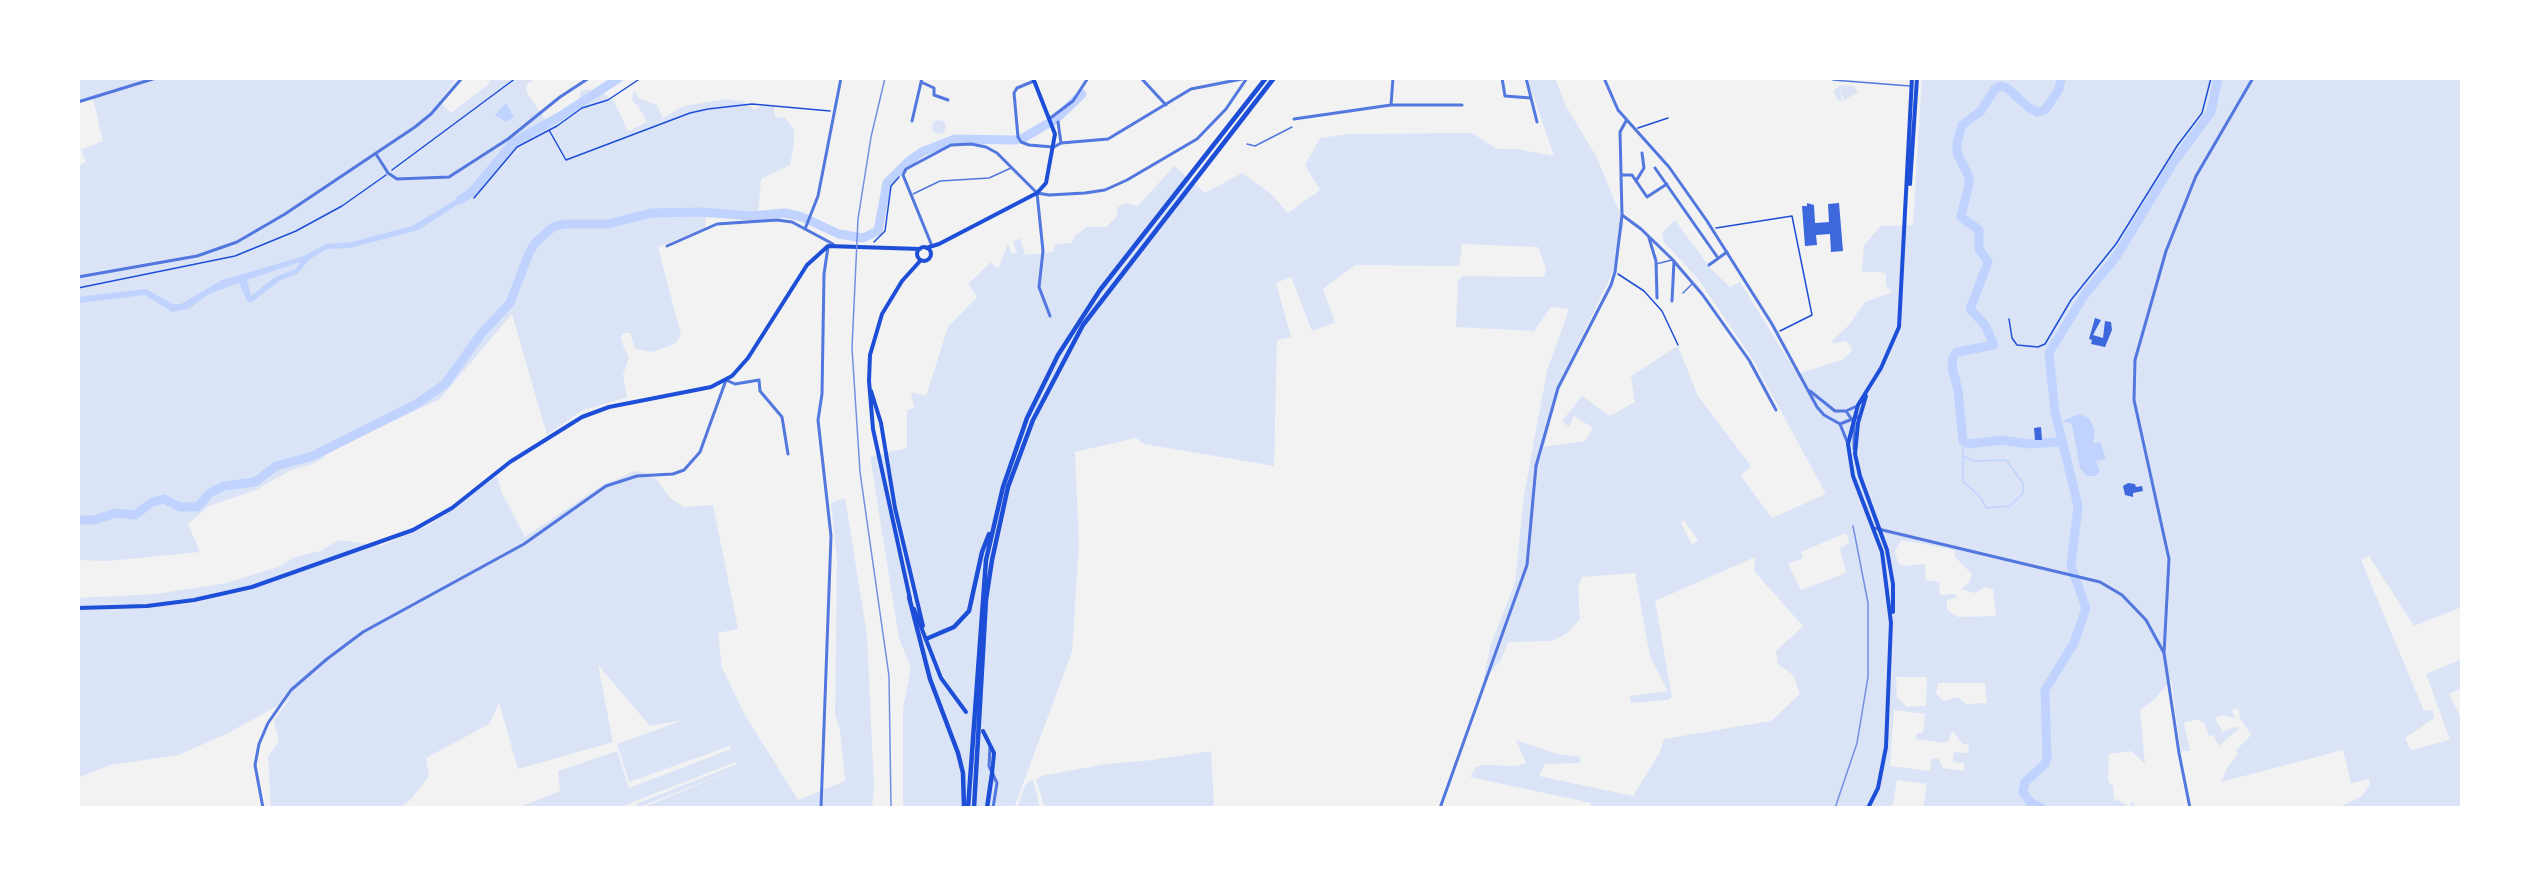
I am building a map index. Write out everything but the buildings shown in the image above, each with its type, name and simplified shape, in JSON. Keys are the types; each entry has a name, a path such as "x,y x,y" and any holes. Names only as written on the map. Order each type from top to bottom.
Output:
{"main road":[{"path":"966,808 982,598 994,523 1009,468 1027,418 1068,339 1100,290 1266,78"},
{"path":"974,808 987,600 992,560 1008,487 1032,420 1083,325 1274,78"},
{"path":"1891,623 1886,571 1874,528 1853,476 1848,444 1852,419 1858,405 1893,345 1899,327 1911,86 1914,78"},
{"path":"1906,218 1915,142 1914,78"},
{"path":"78,608 147,606 194,600 252,587 313,566 413,530 435,519 510,462 582,417 609,407 711,387 726,380 737,372 748,358 807,265 830,245 926,248 939,244 1037,193 1048,179 1054,147 1050,121 1034,79"},
{"path":"908,249 921,260 927,261 939,244"},
{"path":"926,248 931,254"},
{"path":"917,255 920,249"},
{"path":"921,260 902,281 882,314 870,355 870,410 909,597 930,679 958,753 963,773 966,808"},
{"path":"870,387 877,408 896,508 926,639"},
{"path":"1867,392 1860,416 1855,454 1863,485 1882,531 1893,584 1886,747 1878,788 1868,808"},
{"path":"870,410 877,408"},
{"path":"926,639 954,627 969,610 982,552 994,523"},
{"path":"909,597 946,688 966,712"},
{"path":"983,731 994,753 987,808"}],"street":[{"path":"78,102 156,78"},
{"path":"78,277 197,256 237,242 376,154 431,114 462,78"},
{"path":"376,154 388,173 397,179 449,177 508,140 560,97 589,78"},
{"path":"805,229 818,196 841,78"},
{"path":"1050,121 1073,101 1088,78"},
{"path":"1141,78 1166,105"},
{"path":"1034,79 1017,88 1014,93 1018,136 1021,142 1054,147 1061,143 1108,139 1198,87 1248,78"},
{"path":"932,246 903,175 906,169 951,145 986,147 997,153 1037,193 1043,195 1105,190 1127,180 1197,139 1226,109 1248,78"},
{"path":"1391,105 1393,78"},
{"path":"1502,78 1505,96 1531,98"},
{"path":"1526,78 1537,122"},
{"path":"1604,78 1618,110 1675,175 1727,252 1824,415 1840,424 1848,444"},
{"path":"2190,808 2164,653 2169,559 2134,400 2135,360 2166,251 2196,176 2253,78"},
{"path":"912,121 922,80 934,88 934,94 948,100"},
{"path":"1294,119 1391,105 1462,105"},
{"path":"1440,808 1527,565 1536,466 1558,388 1611,285 1615,272 1622,215 1620,132 1626,121"},
{"path":"1058,122 1061,143"},
{"path":"1636,181 1644,168 1642,153"},
{"path":"1655,168 1718,258"},
{"path":"1621,175 1632,175 1647,197 1666,184"},
{"path":"1037,193 1043,251 1040,287 1050,316"},
{"path":"1622,215 1649,237 1693,283 1749,360 1776,410"},
{"path":"667,246 717,224 777,220 792,222 830,245 824,274 822,382 818,420 831,536 821,808"},
{"path":"1649,237 1656,264 1657,298"},
{"path":"1709,265 1727,252"},
{"path":"1672,301 1673,261"},
{"path":"263,808 255,765 259,744 268,723 291,690 363,632 524,544 606,486 628,478 673,474 684,470 700,452 726,380 735,384 759,380 760,391 782,417 788,454"},
{"path":"1808,389 1828,408 1835,411 1846,411 1858,405"},
{"path":"1846,411 1852,419 1855,454"},
{"path":"1840,424 1860,416"},
{"path":"1874,528 2110,587 2132,604 2146,620 2164,653"},
{"path":"992,774 997,783 993,808"}],"lane":[{"path":"1833,80 1911,86"},
{"path":"1247,144 1256,146 1292,127"},
{"path":"912,195 940,181 989,178 1011,167"},
{"path":"1656,264 1673,261"},
{"path":"1683,293 1693,283"}],"path":[{"path":"78,288 235,256 296,231 342,206 516,78"},
{"path":"474,198 514,149 549,130 582,108 617,95 641,78"},
{"path":"2009,319 2012,338 2017,345 2030,347 2045,344 2071,300 2116,244 2177,146 2202,113 2211,78"},
{"path":"549,130 566,160 690,113 708,109 752,104 833,111"},
{"path":"1634,129 1668,118"},
{"path":"872,245 885,231 891,186 903,175"},
{"path":"1712,229 1792,216 1812,315 1776,333"},
{"path":"1615,272 1644,291 1662,310 1678,345"}],"shaded area":[{"path":"78,78 457,78 440,101 451,113 490,83 489,78 536,78 526,85 527,93 546,120 580,99 580,92 585,89 601,92 614,101 628,131 647,122 638,106 632,101 634,90 639,98 657,105 663,118 684,106 727,99 744,102 755,110 762,105 774,106 775,117 785,118 794,129 794,144 790,165 761,179 758,218 706,215 705,228 658,247 681,335 675,344 652,352 635,349 630,333 624,333 621,337 629,357 623,375 627,397 581,411 547,435 512,314 440,399 324,454 325,457 313,464 291,470 256,490 209,506 188,524 200,552 108,561 78,560 78,169 79,165 86,162 81,150 103,141 93,99 78,101"},
{"path":"1527,78 1555,78 1566,106 1596,156 1624,223 1613,272 1562,377 1544,447 1585,441 1593,428 1574,416 1569,427 1562,421 1582,396 1610,416 1635,402 1631,376 1678,346 1698,396 1751,466 1741,476 1772,518 1826,494 1753,360 1699,280 1664,242 1662,233 1675,220 1711,269 1730,287 1740,282 1797,374 1842,360 1852,351 1851,346 1845,341 1833,344 1832,341 1848,326 1865,302 1893,292 1886,286 1886,274 1862,272 1864,245 1881,226 1913,225 1922,78 2462,78 2462,607 2414,626 2369,556 2361,560 2424,711 2433,710 2434,718 2405,738 2411,750 2450,740 2426,674 2462,659 2462,688 2449,694 2462,720 2462,808 2337,808 2362,796 2370,784 2369,779 2351,783 2343,750 2221,782 2227,768 2238,754 2236,750 2251,735 2240,718 2238,708 2232,710 2235,719 2223,715 2215,718 2223,732 2235,727 2240,728 2219,746 2213,735 2209,736 2204,723 2197,719 2184,723 2190,751 2181,751 2171,680 2154,700 2140,710 2145,764 2131,751 2109,754 2108,781 2113,786 2114,798 2131,808 1923,808 1927,784 1897,780 1892,808 1591,808 1591,803 1470,777 1475,768 1482,765 1516,766 1526,763 1516,740 1557,754 1581,757 1580,763 1545,764 1539,776 1633,796 1660,752 1664,739 1771,721 1800,694 1793,675 1778,664 1776,651 1803,626 1754,571 1755,557 1655,601 1672,697 1668,700 1631,703 1630,696 1668,691 1650,657 1635,573 1582,577 1578,587 1580,619 1567,633 1552,641 1508,642 1501,660 1483,682 1490,647 1515,582 1524,495 1547,371 1569,309 1551,307 1534,331 1456,327 1458,281 1463,276 1544,277 1546,269 1538,247 1462,244 1459,266 1355,265 1323,289 1335,322 1312,331 1291,277 1276,283 1291,337 1277,340 1274,466 1144,444 1136,438 1075,452 1079,544 1072,652 1014,808 903,808 903,708 911,668 899,638 870,457 907,448 907,410 914,408 911,392 926,396 948,327 977,297 968,284 991,262 998,269 1008,244 1012,254 1017,252 1013,242 1020,238 1025,255 1053,252 1055,244 1072,243 1075,236 1087,227 1106,227 1117,216 1118,207 1126,203 1138,206 1174,166 1205,193 1242,173 1271,194 1288,213 1320,190 1305,165 1320,138 1349,134 1472,133 1497,149 1517,149 1554,156","holes":["1684,520 1698,540 1692,545 1681,523","1846,533 1849,543 1840,548 1846,573 1801,590 1788,564 1803,558 1801,552","1902,540 1955,550 1955,557 1972,574 1969,582 1961,589 1975,593 1985,587 1993,589 1996,616 1958,617 1947,610 1947,600 1957,598 1955,594 1940,595 1939,582 1926,580 1925,564 1903,566 1898,563 1895,551","1896,677 1927,677 1926,706 1907,707 1897,697","1938,683 1985,683 1987,703 1966,704 1958,697 1943,701 1936,693","1894,710 1925,714 1923,733 1917,733 1916,739 1944,743 1948,741 1952,731 1963,744 1969,745 1968,753 1954,752 1953,762 1964,763 1964,771 1943,768 1939,759 1932,758 1930,771 1890,766"]},
{"path":"1841,85 1854,86 1858,92 1844,100 1840,88 1842,101 1838,100 1833,91"},
{"path":"939,120 944,122 946,127 944,132 939,134 934,132 932,127 934,122"},
{"path":"635,471 644,472 656,479 670,498 684,507 713,505 738,629 718,633 722,668 745,715 798,800 845,781 840,731 835,714 837,559 831,503 845,498 867,635 874,788 872,808 642,808 738,768 637,808 636,804 737,764 736,762 621,808 517,808 560,791 558,771 617,751 629,788 731,749 730,746 629,782 617,744 684,720 650,726 598,665 613,742 518,769 499,703 489,724 426,758 429,776 412,798 400,808 271,808 268,757 279,741 274,720 290,699 228,733 179,755 110,765 78,778 78,598 156,594 226,583 278,567 295,557 320,551 339,540 381,546 431,524 497,476 501,491 525,537 599,487"},
{"path":"1211,751 1214,808 1045,808 1036,780 1041,776 1107,764"},
{"path":"1033,779 1040,808 1017,808 1025,785"},
{"path":"2131,801 2138,808 2131,808"}],"water":[{"path":"506,103 514,117 506,122 495,115"},
{"path":"467,193 470,197 418,230 350,248 327,249 310,259 297,274 279,281 251,303 247,301 239,283 209,294 188,309 172,312 145,295 78,303 78,297 146,289 173,304 181,304 222,280 304,256 326,244 352,242 412,226","holes":["300,262 296,269 275,277 251,296 247,280"]},
{"path":"2079,414 2089,418 2095,430 2093,443 2100,442 2106,459 2096,461 2100,472 2095,476 2087,476 2080,468 2072,424 2063,421"}],"waterway":[{"path":"460,200 472,192 514,142 559,117 619,78"},
{"path":"2060,442 2029,444 2001,440 1968,444 1963,441 1958,390 1952,367 1953,357 1957,352 1994,345 1985,325 1970,309 1988,262 1979,249 1979,230 1961,217 1969,184 1969,177 1957,153 1957,142 1962,125 1981,111 1994,90 2000,86 2007,88 2037,112 2045,110 2059,89 2061,78"},
{"path":"2041,808 2030,802 2023,792 2025,782 2045,764 2047,757 2045,690 2074,643 2086,608 2071,566 2078,506 2055,412 2049,353 2085,294 2116,257 2173,163 2211,112 2218,78"},
{"path":"1054,121 1082,94"},
{"path":"1023,138 1047,124"},
{"path":"78,520 94,520 116,513 135,515 152,502 164,499 180,507 197,507 210,493 224,486 255,482 276,466 313,456 416,404 445,384 481,334 510,303 529,253 535,243 553,227 564,224 608,224 651,213 701,212 751,216 785,213 802,217 839,234 863,238 878,231 887,183 909,161 922,152 955,139 1016,140"},
{"path":"1963,441 1963,481 1981,498 1986,508 2010,506 2023,493 2023,483 2006,460 1973,461 1964,456"}],"railway":[{"path":"885,78 871,137 858,219 852,348 860,472 889,676 891,808"},
{"path":"1835,808 1857,743 1868,677 1868,603 1853,526"}]}
